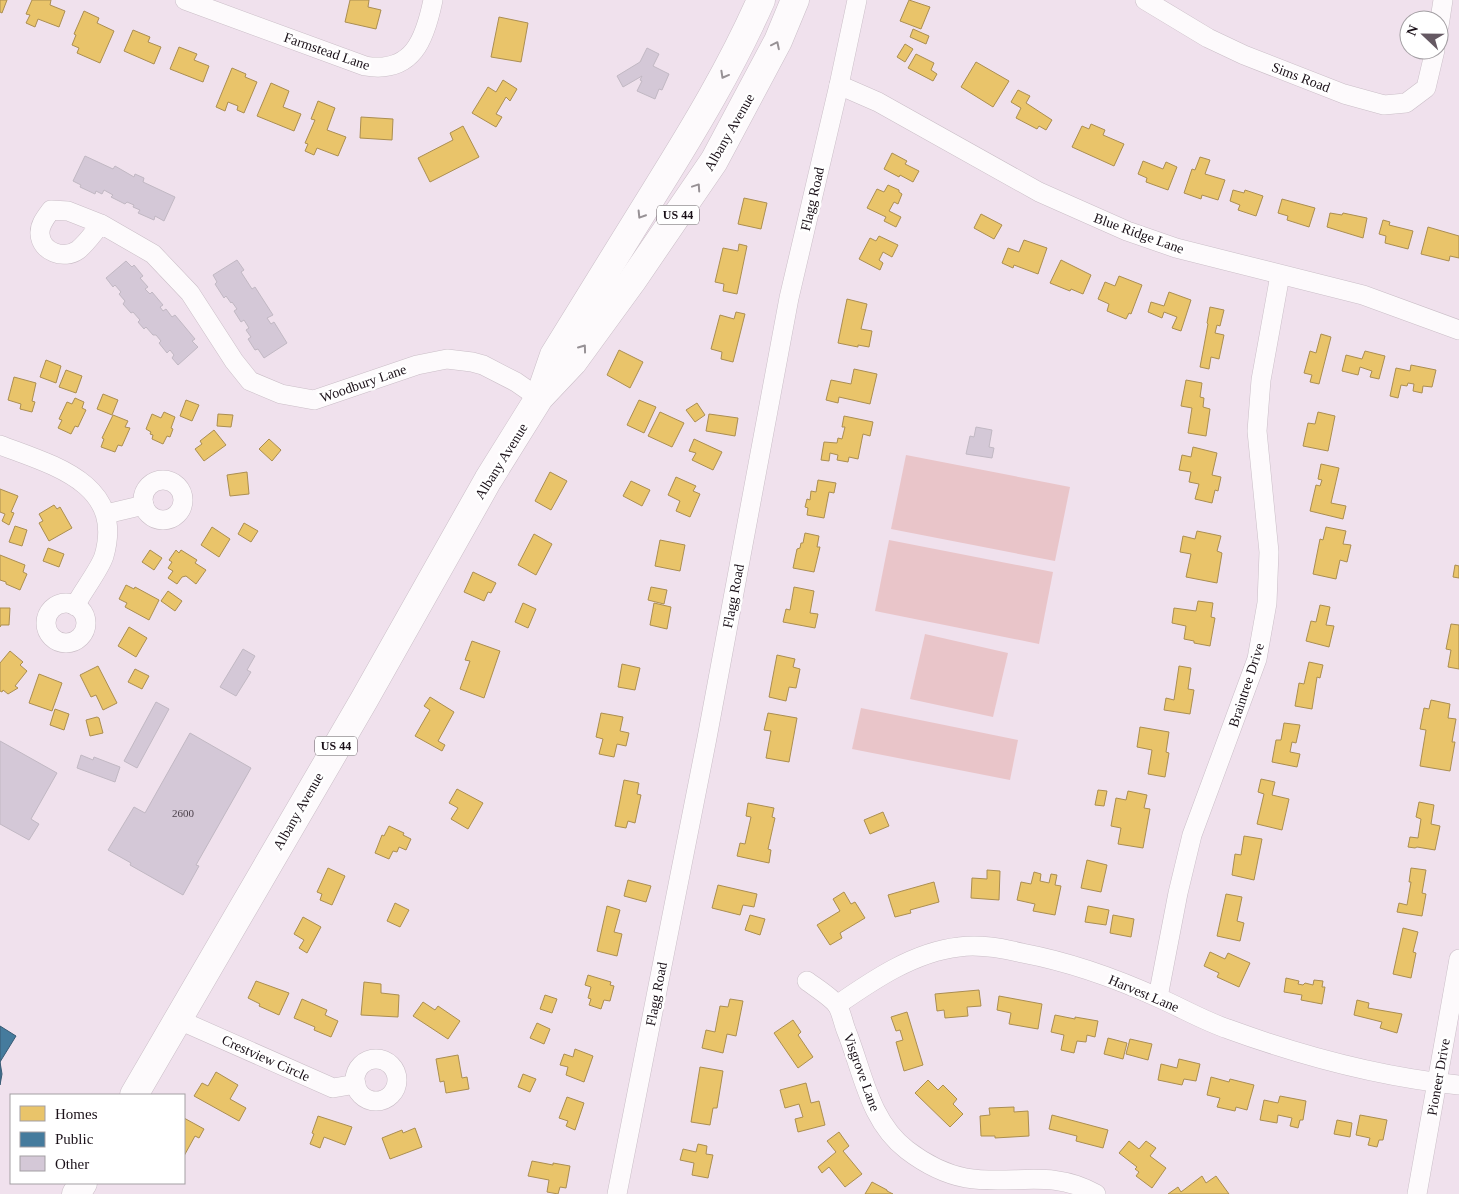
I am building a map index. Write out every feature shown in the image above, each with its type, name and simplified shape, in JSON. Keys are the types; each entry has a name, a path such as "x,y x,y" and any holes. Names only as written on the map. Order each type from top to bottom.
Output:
{"highway":[{"name":"Albany Avenue","path":"540,398 554,355 686,142 730,65 761,0"},
{"name":"Albany Avenue","path":"135,1094 364,700 488,480 540,398 573,362 632,281 714,161 778,41 795,0"}],"street":[{"name":"Farmstead Lane","path":"185,0 365,66 387,68 398,64 417,48 426,29 433,0"},
{"name":"Flagg Road","path":"617,1194 707,738 789,298 857,0"},
{"name":"Sims Road","path":"1145,0 1208,38 1244,55 1344,94 1384,105 1406,103 1426,88 1433,60"},
{"name":"Blue Ridge Lane","path":"839,85 878,102 1038,192 1126,231 1176,248 1363,295 1459,330"},
{"name":"Woodbury Lane","path":"101,224 153,254 190,293 234,361 250,380 281,394 314,400 417,365 447,359 483,365 516,382 540,398"},
{"name":"Braintree Drive","path":"1158,997 1178,893 1192,835 1251,678 1257,659 1267,603 1269,552 1257,431 1261,380 1280,275"},
{"path":"0,445 52,465 79,479 101,502 106,514 107,538 103,558 75,606"},
{"path":"106,514 144,505"},
{"name":"Harvest Lane","path":"837,1005 874,979 918,958 946,949 993,946 1083,968 1158,997 1225,1028 1278,1047 1353,1067 1437,1083 1459,1085"},
{"name":"Pioneer Drive","path":"1417,1194 1459,959"},
{"name":"Visgrove Lane","path":"807,980 837,1005 876,1114 889,1133 906,1149 923,1161 944,1171 966,1178 1053,1180 1082,1186 1096,1194"},
{"name":"Crestview Circle","path":"177,1019 333,1088 356,1084"}],"shaded area":[{"path":"906,455 1070,487 1055,561 891,529"},
{"path":"889,540 1053,572 1039,644 875,611"},
{"path":"925,634 1008,653 993,717 910,699"},
{"path":"861,708 1018,740 1010,780 852,749"}],"building: Homes":[{"path":"0,0 7,0 2,13 0,12"},
{"path":"32,0 51,0 50,5 65,11 59,27 38,19 35,27 26,23 30,15 26,14"},
{"path":"350,0 369,0 368,7 381,10 376,29 345,22"},
{"path":"909,0 930,7 921,29 900,21"},
{"path":"84,11 99,18 97,23 114,31 100,63 77,53 79,48 72,45 76,35 74,34"},
{"path":"499,17 528,23 521,62 491,57"},
{"path":"913,29 929,36 926,44 910,37"},
{"path":"133,30 150,37 148,42 161,47 154,64 124,51"},
{"path":"905,44 913,49 905,62 897,57"},
{"path":"179,47 197,54 194,60 209,66 203,82 170,69"},
{"path":"916,54 934,63 931,70 937,74 933,81 908,68"},
{"path":"976,62 1009,81 993,107 961,87"},
{"path":"232,68 246,74 245,77 257,82 244,113 237,110 238,106 228,102 225,111 216,107"},
{"path":"503,80 517,89 510,101 506,97 496,114 502,117 496,127 472,113 488,87 496,92"},
{"path":"271,83 289,91 283,107 301,114 294,131 257,116"},
{"path":"1018,90 1030,96 1026,103 1052,120 1046,130 1039,126 1037,129 1016,118 1021,108 1011,102"},
{"path":"318,101 335,108 327,130 346,137 338,156 317,148 314,155 305,151 308,144 305,143 315,120 311,119"},
{"path":"361,117 393,119 392,140 360,138"},
{"path":"1091,124 1105,130 1103,135 1124,144 1114,166 1072,147 1082,126 1089,129"},
{"path":"463,126 479,157 430,182 418,158 453,140 450,133"},
{"path":"892,153 907,161 905,164 919,171 913,182 884,169"},
{"path":"1200,157 1210,160 1205,174 1225,180 1218,200 1202,195 1201,199 1184,193 1192,169 1195,170"},
{"path":"1143,161 1163,169 1166,162 1177,167 1168,190 1146,182 1147,178 1138,174"},
{"path":"888,185 899,190 902,194 898,204 894,202 889,211 901,217 896,227 884,221 886,217 867,208 877,189 884,192"},
{"path":"1233,190 1244,193 1245,190 1263,196 1256,216 1238,210 1240,205 1230,201"},
{"path":"744,198 767,203 761,229 738,224"},
{"path":"1282,199 1315,208 1309,227 1287,220 1288,216 1278,213"},
{"path":"1330,213 1342,215 1343,213 1367,218 1363,238 1327,227"},
{"path":"981,214 1002,225 994,239 974,228"},
{"path":"1383,220 1390,222 1389,225 1413,231 1408,249 1385,243 1386,236 1379,234"},
{"path":"1428,227 1459,236 1459,258 1450,256 1449,261 1421,254"},
{"path":"879,236 898,245 892,257 883,252 879,260 883,263 880,270 859,259 870,238 876,241"},
{"path":"1024,240 1047,248 1038,274 1014,265 1013,268 1002,263 1008,248 1019,252"},
{"path":"739,244 747,246 737,294 723,291 724,284 715,282 723,248 738,251"},
{"path":"1061,260 1091,275 1083,294 1050,283"},
{"path":"1119,276 1142,285 1131,314 1129,313 1126,319 1107,311 1109,304 1098,299 1105,282 1115,286"},
{"path":"1169,292 1191,300 1181,331 1172,328 1177,317 1164,312 1162,318 1148,312 1151,302 1164,306"},
{"path":"847,299 867,304 861,329 872,331 869,347 838,343"},
{"path":"1210,307 1224,310 1220,326 1217,325 1215,333 1224,335 1219,359 1211,357 1209,369 1200,367"},
{"path":"736,312 745,314 733,362 721,359 722,352 711,349 720,315 734,319"},
{"path":"1321,334 1331,337 1319,384 1310,382 1312,375 1304,373 1310,351 1316,353"},
{"path":"619,350 643,362 630,388 607,375"},
{"path":"1365,351 1385,356 1379,379 1370,377 1372,371 1360,367 1358,375 1342,371 1346,355 1362,359"},
{"path":"46,360 61,366 56,383 40,377"},
{"path":"1411,365 1436,370 1432,387 1423,386 1422,393 1413,391 1414,384 1408,383 1407,386 1401,385 1398,398 1390,396 1396,368 1410,371"},
{"path":"854,369 877,374 870,404 839,397 838,403 826,400 831,380 851,384"},
{"path":"66,370 82,376 76,393 59,387"},
{"path":"14,377 36,383 32,401 35,402 32,412 20,409 21,404 8,400"},
{"path":"1186,380 1202,383 1200,397 1204,398 1203,407 1210,409 1206,436 1188,433 1192,408 1181,406"},
{"path":"103,394 118,400 112,415 97,409"},
{"path":"75,398 84,402 82,408 86,410 78,427 75,426 71,434 58,428 62,420 59,419 67,402 72,404"},
{"path":"186,400 199,405 192,421 180,416"},
{"path":"639,400 656,407 644,433 627,425"},
{"path":"697,403 705,415 695,422 686,410"},
{"path":"164,412 175,417 170,437 167,436 163,444 152,439 153,435 146,429 152,414 161,418"},
{"path":"660,412 684,423 672,447 648,436"},
{"path":"1318,412 1335,416 1328,451 1303,446 1308,423 1315,424"},
{"path":"218,414 233,415 231,427 217,426"},
{"path":"709,414 738,418 735,436 706,431"},
{"path":"113,415 128,421 125,427 130,428 122,446 118,445 115,452 101,447 104,439 102,438"},
{"path":"844,416 873,422 870,436 863,434 858,459 849,457 848,462 837,460 838,455 830,453 829,461 821,460 824,442 837,443 838,438 842,439 845,427 842,427"},
{"path":"214,430 226,445 204,461 195,449 202,444 200,441"},
{"path":"269,439 281,450 272,461 259,449"},
{"path":"694,439 722,452 713,470 692,460 696,453 689,451"},
{"path":"1193,447 1217,453 1212,475 1221,477 1218,491 1215,490 1212,503 1195,499 1199,484 1189,482 1191,472 1179,470 1182,455 1191,457"},
{"path":"1321,464 1339,468 1331,503 1346,506 1343,519 1310,511 1316,485 1320,486 1322,480 1318,479"},
{"path":"247,472 249,494 230,496 227,475"},
{"path":"550,472 567,481 551,510 535,501"},
{"path":"676,477 696,486 693,491 700,494 690,517 676,511 680,501 668,495"},
{"path":"818,480 836,483 834,493 829,492 824,518 807,515 808,508 805,507 807,499 810,500 811,491 816,492"},
{"path":"631,481 650,490 642,506 623,496"},
{"path":"0,489 18,496 11,512 14,513 9,525 2,521 5,514 0,512"},
{"path":"54,505 57,509 60,507 72,528 49,541 39,523 43,521 39,514"},
{"path":"244,523 258,531 251,542 238,534"},
{"path":"15,526 27,530 22,546 9,542"},
{"path":"212,527 230,539 219,557 201,545"},
{"path":"1326,527 1346,531 1343,544 1351,545 1347,562 1340,560 1336,579 1313,574 1320,539 1323,540"},
{"path":"1197,531 1221,536 1217,551 1222,553 1217,583 1186,577 1191,554 1180,552 1183,536 1195,539"},
{"path":"805,533 819,536 817,547 820,547 814,572 793,568 797,549 803,543"},
{"path":"534,534 552,544 536,575 518,565"},
{"path":"660,540 685,545 680,571 655,566"},
{"path":"48,548 64,554 59,567 43,561"},
{"path":"150,550 162,558 154,570 142,562"},
{"path":"176,550 179,553 181,550 197,560 195,563 206,570 196,584 186,576 182,577 177,584 168,578 173,571 168,568 172,562 169,560"},
{"path":"0,555 25,565 23,572 27,574 20,590 0,580"},
{"path":"1455,565 1459,566 1459,578 1453,577"},
{"path":"473,572 496,583 491,593 488,592 484,601 464,592"},
{"path":"126,585 134,589 135,587 159,600 149,620 125,607 127,603 119,599"},
{"path":"651,587 667,590 664,604 648,600"},
{"path":"794,587 814,591 810,613 818,614 815,628 783,622 786,609 790,610"},
{"path":"168,591 182,601 175,611 161,601"},
{"path":"1198,601 1213,603 1211,617 1215,618 1210,646 1184,639 1186,626 1172,623 1174,608 1196,611"},
{"path":"523,603 536,609 528,628 515,622"},
{"path":"654,603 671,607 667,629 650,625"},
{"path":"1320,605 1330,607 1326,625 1334,626 1329,647 1306,641 1311,621 1316,622"},
{"path":"0,608 10,608 9,625 1,625 0,627"},
{"path":"1451,624 1459,625 1459,669 1448,667 1451,650 1446,649"},
{"path":"129,627 147,638 136,657 118,646"},
{"path":"472,641 500,651 484,698 460,689 470,661 465,660"},
{"path":"10,651 23,662 20,665 27,671 15,686 18,688 8,694 3,690 2,692 0,691 0,663"},
{"path":"777,655 795,659 793,667 800,669 796,688 789,687 786,701 769,697"},
{"path":"1309,662 1323,665 1320,678 1317,677 1312,709 1295,706 1299,683 1304,684"},
{"path":"622,664 640,668 635,690 618,687"},
{"path":"98,666 117,703 103,710 96,695 91,697 80,675"},
{"path":"1179,666 1191,668 1188,689 1194,690 1190,714 1164,710 1166,698 1174,700"},
{"path":"135,669 149,676 142,689 128,682"},
{"path":"39,674 62,683 52,711 29,703"},
{"path":"430,697 454,712 438,741 445,745 442,751 415,736 430,710 424,706"},
{"path":"1431,700 1450,704 1448,718 1456,719 1452,742 1455,742 1450,771 1420,766 1426,730 1420,729 1424,708 1429,709"},
{"path":"55,709 69,714 64,730 50,725"},
{"path":"601,713 623,717 620,731 629,733 626,746 617,744 614,757 599,754 603,739 596,737"},
{"path":"768,713 797,718 789,762 766,758 771,731 764,730"},
{"path":"99,718 103,733 90,736 86,720"},
{"path":"1284,723 1300,725 1296,743 1292,742 1290,752 1300,754 1297,767 1272,762 1276,740 1281,740"},
{"path":"1140,727 1169,732 1166,752 1169,753 1165,777 1148,774 1152,750 1137,747"},
{"path":"1261,779 1275,782 1272,795 1289,799 1282,830 1257,824 1264,794 1258,792"},
{"path":"624,780 639,783 637,794 641,795 635,823 628,821 626,828 615,826"},
{"path":"457,789 483,803 468,829 451,819 458,808 449,803"},
{"path":"1098,790 1107,791 1104,806 1095,805"},
{"path":"1128,791 1147,795 1144,808 1150,809 1143,848 1118,844 1121,828 1111,826 1116,798 1126,800"},
{"path":"1419,802 1434,805 1431,824 1440,826 1435,850 1408,847 1410,837 1418,838 1421,819 1416,817"},
{"path":"748,803 774,808 772,817 775,818 768,849 771,850 769,863 737,856 740,843 745,844 751,817 746,816"},
{"path":"883,812 889,826 870,834 864,820"},
{"path":"389,826 404,833 403,835 411,839 406,850 399,847 397,852 393,851 389,859 375,853 382,835 384,836"},
{"path":"1244,836 1262,839 1254,880 1232,875 1235,854 1241,855"},
{"path":"1087,860 1107,865 1101,892 1081,888"},
{"path":"328,868 345,876 332,905 320,900 322,894 317,892"},
{"path":"1411,868 1426,870 1422,893 1426,894 1422,916 1397,912 1399,903 1407,905 1411,882 1409,882"},
{"path":"987,870 1000,871 999,900 971,898 972,878 987,879"},
{"path":"1034,872 1041,874 1040,881 1049,883 1051,874 1057,875 1055,885 1061,886 1055,915 1033,911 1035,904 1017,900 1021,882 1031,884"},
{"path":"628,880 651,886 646,902 624,896"},
{"path":"934,882 939,902 910,910 911,913 895,917 888,895"},
{"path":"718,885 757,894 754,907 743,905 740,915 712,908"},
{"path":"844,892 851,904 855,902 865,918 840,933 842,938 830,945 817,925 840,911 833,899"},
{"path":"1226,894 1242,897 1237,921 1244,923 1240,941 1217,936"},
{"path":"395,903 409,910 400,927 387,921"},
{"path":"607,906 620,910 614,932 622,934 617,956 597,951"},
{"path":"1088,906 1109,910 1106,925 1085,922"},
{"path":"750,915 765,919 760,935 745,930"},
{"path":"1113,915 1134,919 1131,937 1110,933"},
{"path":"303,917 321,927 307,953 299,948 304,940 294,934"},
{"path":"1403,928 1418,932 1413,952 1416,953 1411,978 1393,974"},
{"path":"1210,952 1225,959 1228,953 1250,963 1239,987 1217,977 1219,973 1204,966"},
{"path":"588,975 611,982 610,985 614,986 610,1001 604,1000 601,1009 589,1005 591,999 588,998 591,987 585,985"},
{"path":"1286,978 1299,981 1298,984 1303,985 1305,983 1313,985 1314,980 1323,981 1322,987 1325,987 1322,1004 1301,1000 1302,995 1284,992"},
{"path":"256,981 289,993 279,1015 259,1006 260,1004 248,998"},
{"path":"364,982 381,984 381,993 399,995 398,1017 361,1015"},
{"path":"979,990 981,1006 967,1007 968,1016 945,1018 944,1010 937,1011 935,994"},
{"path":"545,995 557,999 552,1013 540,1009"},
{"path":"999,996 1042,1004 1038,1029 1009,1024 1011,1013 997,1010"},
{"path":"302,999 327,1010 325,1015 338,1021 331,1037 314,1030 315,1027 294,1018"},
{"path":"730,999 743,1001 736,1036 727,1034 723,1053 702,1048 706,1030 715,1032 720,1006 728,1007"},
{"path":"1357,1000 1369,1003 1368,1008 1402,1014 1397,1033 1380,1028 1382,1022 1354,1015"},
{"path":"423,1002 435,1010 438,1006 460,1021 448,1039 413,1016"},
{"path":"907,1012 923,1065 904,1071 896,1042 903,1040 900,1030 896,1031 891,1017"},
{"path":"1055,1015 1098,1021 1095,1037 1087,1035 1086,1042 1077,1041 1074,1053 1061,1050 1064,1035 1051,1032"},
{"path":"793,1020 801,1032 798,1035 813,1057 798,1068 774,1033"},
{"path":"537,1023 550,1029 544,1044 530,1038"},
{"path":"1108,1038 1127,1043 1123,1059 1104,1054"},
{"path":"1130,1039 1152,1044 1148,1060 1126,1054"},
{"path":"575,1049 593,1056 584,1082 566,1075 568,1067 560,1065 564,1054 573,1057"},
{"path":"458,1055 462,1078 467,1077 469,1089 446,1093 444,1081 440,1082 436,1059"},
{"path":"1179,1059 1200,1064 1196,1081 1184,1079 1182,1085 1158,1080 1161,1064 1177,1068"},
{"path":"700,1067 723,1071 717,1108 713,1108 710,1125 691,1122"},
{"path":"216,1072 238,1085 230,1099 246,1108 239,1121 194,1096 202,1083 208,1086"},
{"path":"523,1074 536,1079 530,1092 518,1087"},
{"path":"1211,1077 1229,1082 1230,1079 1254,1085 1247,1110 1236,1107 1235,1111 1217,1107 1220,1098 1207,1095"},
{"path":"928,1080 938,1090 943,1085 957,1099 953,1104 963,1114 950,1127 915,1093"},
{"path":"806,1083 811,1103 819,1101 825,1125 798,1132 795,1119 803,1117 799,1104 785,1108 780,1090"},
{"path":"1280,1096 1306,1101 1303,1120 1300,1120 1298,1128 1290,1126 1292,1118 1278,1115 1277,1123 1260,1120 1264,1100 1278,1103"},
{"path":"567,1097 584,1103 575,1130 566,1126 568,1121 559,1118"},
{"path":"1014,1107 1014,1112 1028,1111 1029,1136 995,1138 995,1136 981,1136 980,1116 990,1115 989,1108"},
{"path":"1052,1115 1108,1130 1103,1148 1076,1141 1077,1136 1049,1129"},
{"path":"1360,1115 1387,1120 1383,1140 1379,1140 1377,1147 1368,1145 1370,1138 1356,1135"},
{"path":"318,1116 352,1127 345,1145 324,1137 320,1148 310,1144"},
{"path":"185,1119 204,1129 199,1138 195,1136 185,1154"},
{"path":"1337,1120 1352,1123 1350,1137 1334,1134"},
{"path":"415,1128 422,1147 390,1159 382,1138 402,1130 403,1133"},
{"path":"839,1132 849,1146 843,1151 862,1174 845,1187 829,1167 822,1173 818,1167 836,1152 827,1141"},
{"path":"1129,1141 1139,1149 1146,1141 1156,1148 1150,1156 1166,1168 1152,1188 1136,1176 1139,1172 1135,1169 1137,1167 1119,1153"},
{"path":"698,1144 707,1146 706,1154 713,1155 708,1178 692,1175 694,1163 680,1160 683,1149 696,1152"},
{"path":"532,1161 570,1166 566,1188 560,1187 558,1194 547,1192 549,1180 528,1176"},
{"path":"1202,1176 1206,1183 1216,1176 1229,1194 1168,1194 1178,1187 1181,1192"},
{"path":"872,1182 887,1190 893,1194 865,1194"}],"building: Public":[{"path":"0,1026 16,1036 0,1062"},
{"path":"0,1062 2,1074 0,1085"}],"building: Other":[{"path":"647,48 659,54 653,66 669,74 662,90 659,89 655,99 637,91 642,81 640,80 642,76 623,87 617,76 640,62"},
{"path":"85,156 113,169 115,166 134,177 135,174 144,178 143,182 175,197 164,221 155,216 154,220 138,213 140,210 133,207 134,205 127,202 125,204 111,197 113,195 104,190 102,194 96,191 95,194 80,187 81,185 73,181"},
{"path":"237,260 244,270 241,272 252,289 255,287 273,315 267,318 271,324 274,322 287,343 264,358 258,349 255,350 248,339 251,337 246,330 249,328 244,320 241,322 234,311 237,309 226,296 224,298 215,284 217,282 213,275"},
{"path":"126,261 132,267 134,265 143,276 140,278 148,287 145,289 150,294 152,292 163,305 160,307 163,311 166,309 172,317 175,315 195,339 192,341 198,347 178,365 172,358 174,355 170,350 167,353 159,343 161,341 156,335 153,335 146,327 144,329 138,322 140,320 123,304 125,301 119,294 121,292 115,285 113,287 106,278"},
{"path":"976,427 992,430 989,447 994,448 992,458 966,454 970,436 974,437"},
{"path":"243,649 255,656 247,670 251,672 236,696 220,687"},
{"path":"156,702 169,709 137,768 124,761"},
{"path":"190,733 251,768 196,865 199,866 183,895 130,865 131,863 108,850 134,807 145,813"},
{"path":"0,741 57,773 31,819 39,824 29,840 0,824"},
{"path":"81,755 93,760 94,757 120,767 115,782 77,768"}]}
